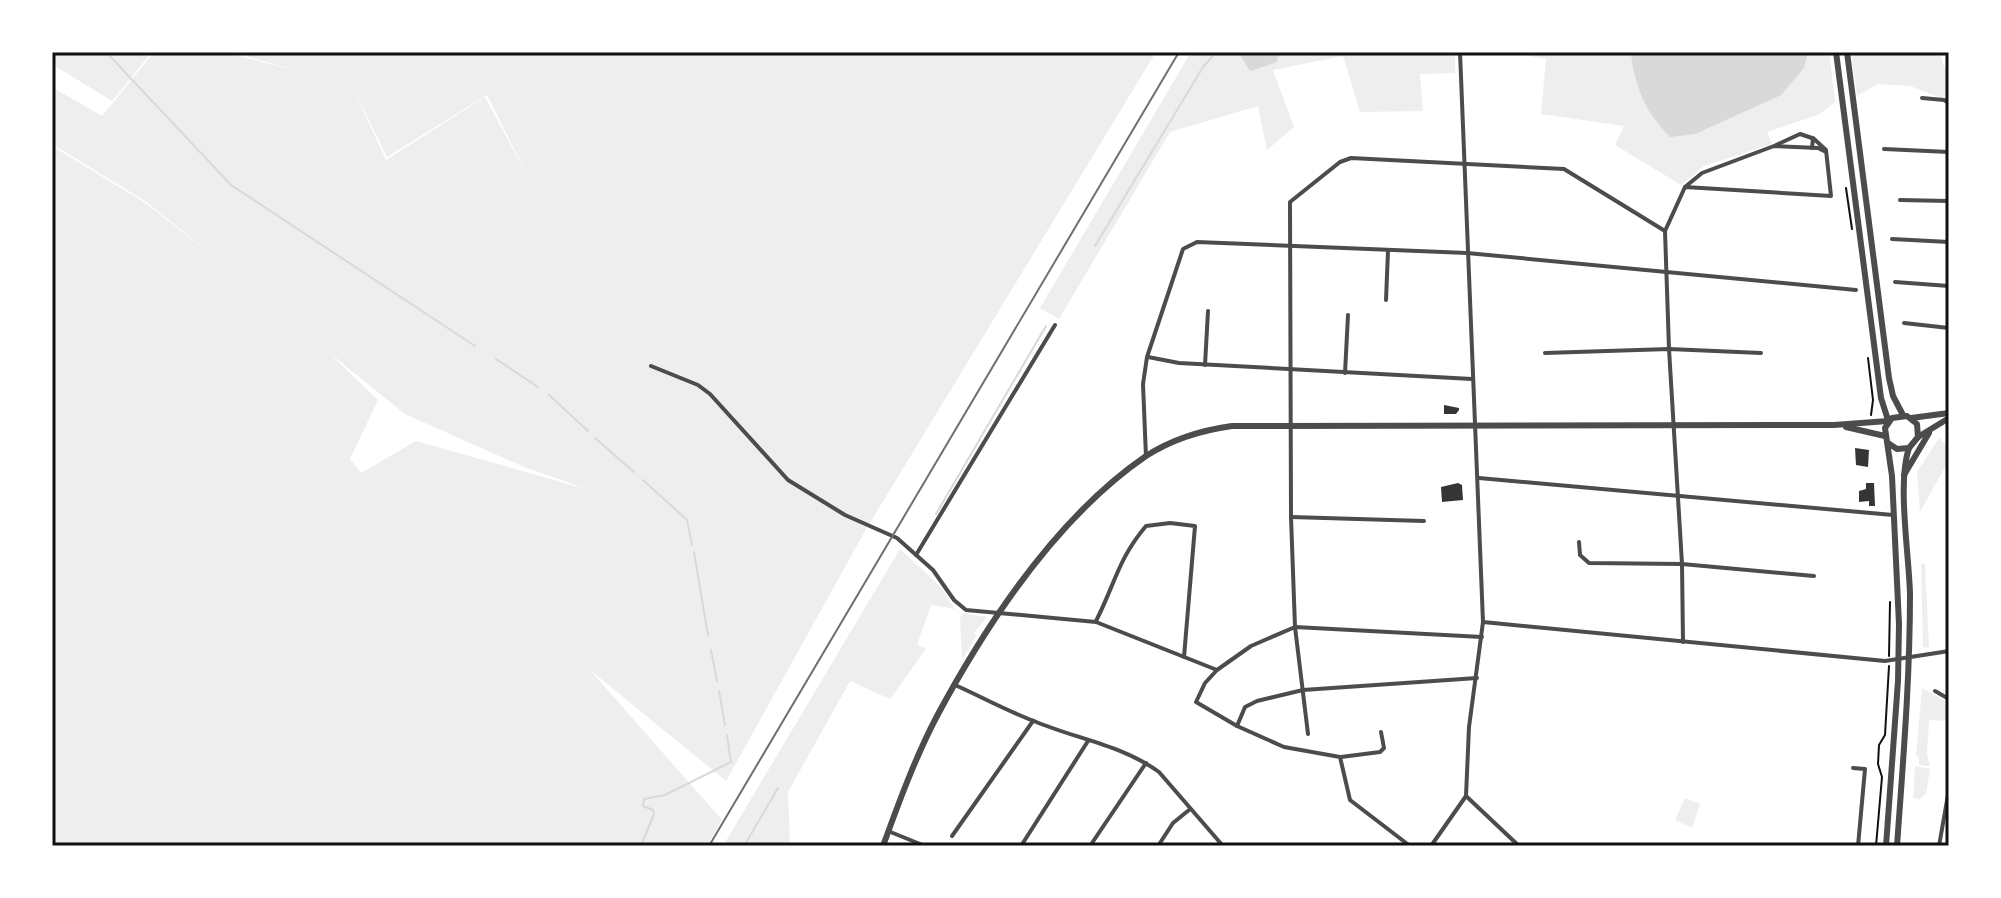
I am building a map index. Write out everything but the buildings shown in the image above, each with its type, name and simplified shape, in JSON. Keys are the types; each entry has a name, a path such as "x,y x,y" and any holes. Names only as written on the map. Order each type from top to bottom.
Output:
{"street":[{"path":"1431,846 1466,796 1469,727 1483,622 1460,52"},
{"path":"1836,52 1877,399 1888,421 1886,439 1895,515 1899,660 1886,846"},
{"path":"1847,52 1893,396 1903,415 1911,418 1949,416"},
{"path":"1922,98 1949,103"},
{"path":"1683,642 1682,564 1665,231 1685,187 1702,173 1800,134 1823,145 1831,196 1685,187"},
{"path":"1812,148 1813,138"},
{"path":"1774,146 1823,150 1827,156"},
{"path":"1884,149 1949,152"},
{"path":"1308,734 1295,627 1291,517 1290,202 1340,162 1351,158 1564,169 1665,231"},
{"path":"1900,200 1949,201"},
{"path":"1892,239 1949,242"},
{"path":"1146,457 1143,384 1147,357 1183,249 1201,242 1467,253 1856,290"},
{"path":"1386,300 1388,251"},
{"path":"1895,282 1949,286"},
{"path":"1205,365 1208,311"},
{"path":"1345,373 1348,315"},
{"path":"1904,323 1949,328"},
{"path":"916,555 1055,325"},
{"path":"1545,353 1669,349 1761,353"},
{"path":"1147,357 1205,365 1472,379"},
{"path":"651,366 698,385 710,394 788,480 845,515 893,536 933,570 959,606 966,610 1096,622 1217,670"},
{"path":"1866,423 1879,414 1882,407 1877,399"},
{"path":"883,846 907,781 937,717 1001,613 1038,560 1086,506 1146,457 1168,444 1212,429 1290,425 1834,425 1888,421 1903,415"},
{"path":"1926,846 1897,845 1909,659 1910,595 1904,462 1909,448 1918,437 1949,416"},
{"path":"1911,418 1918,429 1918,437"},
{"path":"1834,425 1859,428 1886,439 1897,449 1909,448"},
{"path":"1904,476 1933,427"},
{"path":"1478,477 1895,515"},
{"path":"1291,517 1424,521"},
{"path":"1096,622 1119,564 1128,547 1146,526 1170,523 1195,526 1184,657"},
{"path":"1579,542 1580,555 1589,563 1682,564 1814,576"},
{"path":"1483,622 1889,661 1949,651"},
{"path":"1381,732 1384,748 1380,752 1340,757 1284,747 1237,726 1196,702 1205,683 1217,670 1251,646 1295,627 1482,637"},
{"path":"1237,726 1245,707 1303,690 1477,678"},
{"path":"955,685 1033,721 1122,750 1146,763 1159,772 1223,846"},
{"path":"1935,691 1949,699"},
{"path":"952,836 1033,721"},
{"path":"1021,846 1088,741"},
{"path":"1340,757 1350,800 1410,846"},
{"path":"1090,846 1146,763"},
{"path":"1853,768 1865,769 1858,846"},
{"path":"1939,846 1949,789"},
{"path":"1466,796 1519,846"},
{"path":"1158,846 1187,808"},
{"path":"888,831 925,846"}],"path":[{"path":"1846,196 1853,234"},
{"path":"1871,412 1877,399"},
{"path":"1876,846 1882,777 1878,754 1885,735 1891,594"}],"shaded area":[{"path":"52,52 152,52 112,101 52,64"},
{"path":"154,52 224,52 305,73 231,52 1156,52 865,531 726,781 590,670 722,820 707,846 52,846 52,146 144,202 222,263 145,201 52,144 52,87 102,116","holes":["351,84 387,157 487,95 528,177 485,97 386,160","328,352 405,414 522,466 586,489 416,441 361,473 350,459 378,400"]},
{"path":"1191,52 1455,52 1455,73 1420,74 1423,111 1360,112 1343,56 1273,70 1294,127 1267,150 1258,106 1170,132 1059,319 1040,308"},
{"path":"1238,52 1279,52 1277,62 1250,71"},
{"path":"1510,52 1829,52 1835,102 1820,114 1767,132 1772,144 1704,166 1681,185 1615,145 1624,126 1541,114 1546,59"},
{"path":"1631,52 1808,52 1804,68 1781,95 1695,134 1670,137 1654,119 1643,98"},
{"path":"1851,52 1939,52 1949,78 1949,101 1910,86 1878,84 1857,96"},
{"path":"1939,438 1949,448 1949,460 1920,512 1917,472"},
{"path":"900,549 940,586 955,609 931,605 917,645 926,649 890,699 850,681 788,792 790,846 723,846"},
{"path":"1921,563 1925,564 1929,648 1923,647"},
{"path":"963,613 987,617 974,633 977,635 962,660 960,618"},
{"path":"1922,688 1949,703 1949,721 1929,720 1927,753 1930,766 1919,765 1919,757 1916,756"},
{"path":"1915,766 1930,769 1926,794 1920,799 1913,798"},
{"path":"1685,798 1700,804 1692,828 1675,820"}],"waterway":[{"path":"106,52 231,185 475,346"},
{"path":"1095,246 1203,67 1216,52"},
{"path":"936,514 1046,326"},
{"path":"496,359 538,387"},
{"path":"549,395 588,431"},
{"path":"595,438 634,472"},
{"path":"643,480 687,520 692,545"},
{"path":"694,552 708,635"},
{"path":"711,650 717,681"},
{"path":"719,691 725,725"},
{"path":"641,846 654,814 653,810 643,806 644,799 665,795 731,762 727,735"},
{"path":"744,846 778,788"}],"railway":[{"path":"709,846 1179,52"}]}
